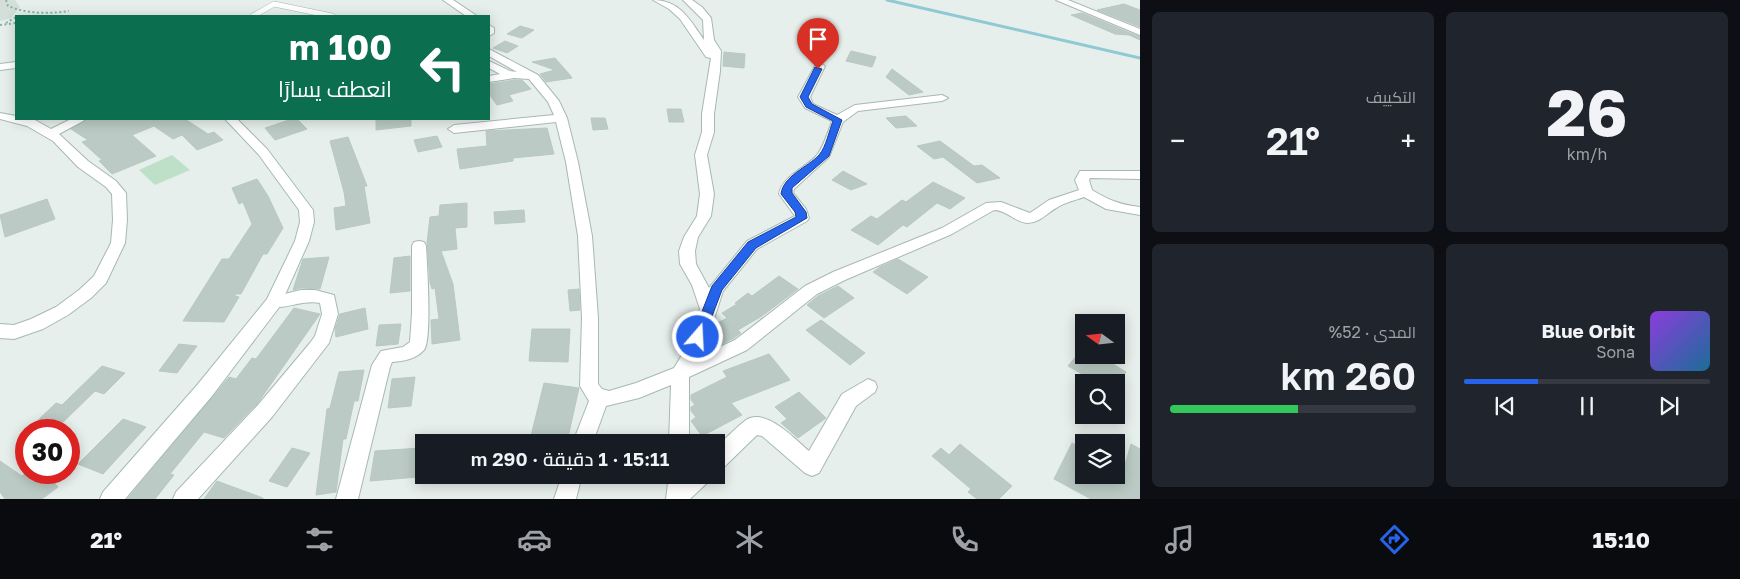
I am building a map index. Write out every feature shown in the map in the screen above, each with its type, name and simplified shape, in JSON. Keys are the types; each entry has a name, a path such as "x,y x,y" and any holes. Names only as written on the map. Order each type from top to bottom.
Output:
{"street":[{"path":"447,0 470,15"},
{"path":"657,0 696,4 708,20 709,40 716,51 708,114 708,132 701,155 707,194 704,216 692,237 687,251 688,264 700,285 708,309"},
{"path":"657,0 672,7 682,17 708,51 715,65"},
{"path":"1060,0 1140,32"},
{"path":"490,53 534,77 553,101 561,118 572,162 585,236 590,326 589,386 592,392 600,398 618,398 680,373 741,344 811,290 839,276 947,231 991,206 1001,206 1027,218 1034,217 1054,203 1086,192"},
{"path":"490,64 512,75"},
{"path":"0,67 15,66"},
{"path":"820,66 804,97 809,106 838,120"},
{"path":"490,79 512,75 534,77"},
{"path":"679,434 680,373 696,347 716,289 752,245 802,218 801,212 786,194 787,188 825,154 838,120 855,108 942,98"},
{"path":"0,116 15,119"},
{"path":"454,129 561,118"},
{"path":"0,331 14,332 37,324 74,303 100,279 118,243 120,220 119,192 111,184 83,164 57,138 31,123 18,120"},
{"path":"51,134 77,120"},
{"path":"111,499 206,390 274,302 302,241 307,222 306,210 263,152 232,120"},
{"path":"1140,175 1085,174 1082,180 1086,192 1103,204 1119,210 1140,211"},
{"path":"347,499 381,365 387,356 408,353 418,344 420,313 419,246"},
{"path":"184,499 272,404 323,338 330,314 328,299 321,295 309,295 274,302"},
{"path":"725,453 754,426 767,428 812,466 849,400 868,387"},
{"path":"586,434 600,398"},
{"path":"565,499 569,484"}],"lane":[{"path":"255,15 274,4 279,4 328,15"}],"path":[{"path":"6,0 8,6 25,12 50,13 69,11"},
{"path":"20,15 25,12"},
{"path":"4,24 15,18"},
{"path":"0,24 15,23"}],"shaded area":[{"path":"0,0 15,0 20,7 11,18 0,21"}],"green space":[{"path":"172,155 190,170 155,185 139,170"}],"building":[{"path":"1124,4 1140,10 1140,27 1097,10"},
{"path":"1082,13 1140,37 1140,40 1129,35 1115,34 1071,15"},
{"path":"520,26 534,30 522,38 507,34"},
{"path":"505,41 518,46 507,53 493,48"},
{"path":"851,51 876,57 872,67 846,61"},
{"path":"724,52 745,54 744,68 723,66"},
{"path":"555,58 572,78 546,82 540,74 555,70 532,62"},
{"path":"892,69 923,92 909,95 886,77"},
{"path":"522,80 531,89 509,95 513,101 497,105 490,95 490,84"},
{"path":"667,109 681,109 684,122 669,122"},
{"path":"906,116 917,126 896,128 886,118"},
{"path":"591,118 605,118 608,129 593,130"},
{"path":"85,120 187,120 208,134 214,132 223,140 197,150 182,135 173,139 154,126 132,135 156,156 112,174 99,161 102,160 82,142 88,140 71,129"},
{"path":"289,120 298,120 307,129 275,140 265,128"},
{"path":"376,120 411,120 411,126 376,130"},
{"path":"547,128 554,154 513,158 513,161 460,169 457,149 487,146 486,131"},
{"path":"437,136 442,147 418,152 414,140"},
{"path":"348,137 367,186 364,186 370,223 336,230 334,208 346,206 330,141"},
{"path":"940,141 974,166 982,165 1000,178 977,183 943,157 934,159 917,146"},
{"path":"843,171 867,184 851,190 832,180"},
{"path":"257,179 268,196 283,228 267,254 263,254 241,294 235,294 235,296 239,297 224,322 183,321 222,259 229,259 252,224 243,202 239,204 232,188"},
{"path":"933,182 965,198 950,209 937,203 907,227 903,225 878,245 851,230 871,216 877,219 902,200 906,202"},
{"path":"47,199 55,219 5,237 0,215"},
{"path":"467,203 467,227 455,228 457,249 441,251 453,284 460,340 432,344 431,320 439,319 435,288 432,289 430,283 427,243 430,217 439,216 440,205"},
{"path":"524,210 525,222 495,224 494,212"},
{"path":"410,256 410,291 390,293 394,258"},
{"path":"329,257 320,289 301,288 293,290 303,259"},
{"path":"898,259 928,277 907,294 873,272"},
{"path":"779,276 798,289 762,316 738,330 741,333 734,338 716,347 709,340 714,325 727,318 722,313 737,304 735,303 748,293 752,296"},
{"path":"838,286 854,298 824,318 807,305 818,296"},
{"path":"579,289 580,310 570,311 568,290"},
{"path":"294,308 320,314 257,404 224,438 204,432 170,474 174,475 155,499 127,499 229,377 236,379 252,358 256,359"},
{"path":"365,308 368,329 336,337 335,329 340,314"},
{"path":"821,320 865,353 850,365 806,330"},
{"path":"401,324 398,344 376,346 379,325"},
{"path":"532,329 570,329 568,362 529,361"},
{"path":"179,344 197,346 177,373 159,371"},
{"path":"769,354 790,380 731,403 742,415 706,434 701,434 691,421 696,417 691,411 691,407 695,405 691,400 691,395 727,377 723,371"},
{"path":"1075,357 1075,364 1113,364 1126,372 1125,374 1082,374 1068,366"},
{"path":"102,366 125,373 104,394 95,391 66,419 39,419 56,403 62,405"},
{"path":"364,370 358,401 354,401 346,439 343,439 336,492 316,495 327,409 330,408 339,372"},
{"path":"415,377 411,406 388,408 392,379"},
{"path":"544,383 579,388 569,434 531,434"},
{"path":"799,392 826,418 798,438 781,423 787,419 775,407"},
{"path":"123,419 146,427 103,474 80,465 80,462"},
{"path":"1072,443 1075,444 1075,484 1125,484 1125,465 1131,444 1140,449 1140,499 1091,499 1054,479"},
{"path":"960,444 1012,486 999,499 977,499 968,492 971,489 932,456 941,448 949,455"},
{"path":"292,448 310,453 287,487 269,481"},
{"path":"415,448 415,477 370,481 375,451"},
{"path":"0,461 15,471 15,484 55,484 58,487 42,499 5,499 0,492"},
{"path":"217,481 263,498 263,499 204,499"}],"waterway":[{"path":"887,0 1140,58"}],"route":[{"path":"698,337 716,289 752,245 802,218 801,212 786,194 787,188 825,154 838,120 809,106 804,97 818,69"}]}
